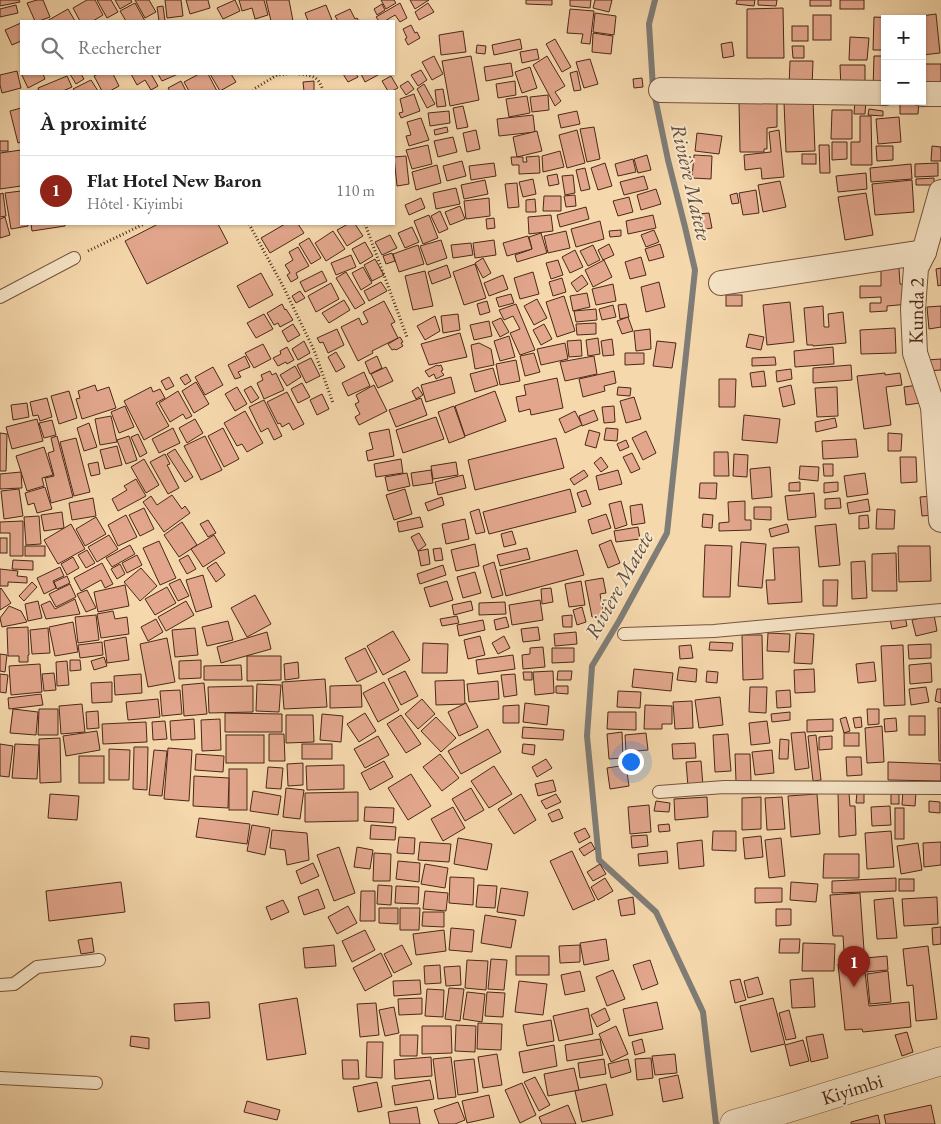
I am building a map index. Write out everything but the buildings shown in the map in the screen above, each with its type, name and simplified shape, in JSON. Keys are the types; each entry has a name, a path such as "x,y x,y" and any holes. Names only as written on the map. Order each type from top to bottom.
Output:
{"street":[{"path":"661,90 881,93"},
{"path":"926,94 941,94"},
{"name":"Kunda 2","path":"941,192 924,252 916,268 913,309 915,353 933,407 941,520"},
{"path":"721,283 924,252"},
{"name":"Kiyimbi","path":"734,1124 941,1061"}],"lane":[{"path":"0,297 74,258"},
{"path":"624,634 714,631 941,610"},
{"path":"659,792 724,787 941,788"},
{"path":"0,985 14,984 37,967 100,960"},
{"path":"0,1078 96,1082"}],"path":[{"path":"254,90 277,75"},
{"path":"311,75 320,82 323,90"},
{"path":"74,258 142,225"},
{"path":"250,225 287,294 314,350 333,403"},
{"path":"365,225 407,337"}],"waterway":[{"name":"Rivière Matete","path":"655,0 649,24 653,88 668,160 695,270 667,533 592,666 587,736 599,860 656,912 703,1012 716,1124"}],"place":[{"name":"Flat Hotel New Baron","path":"854,987"}]}
